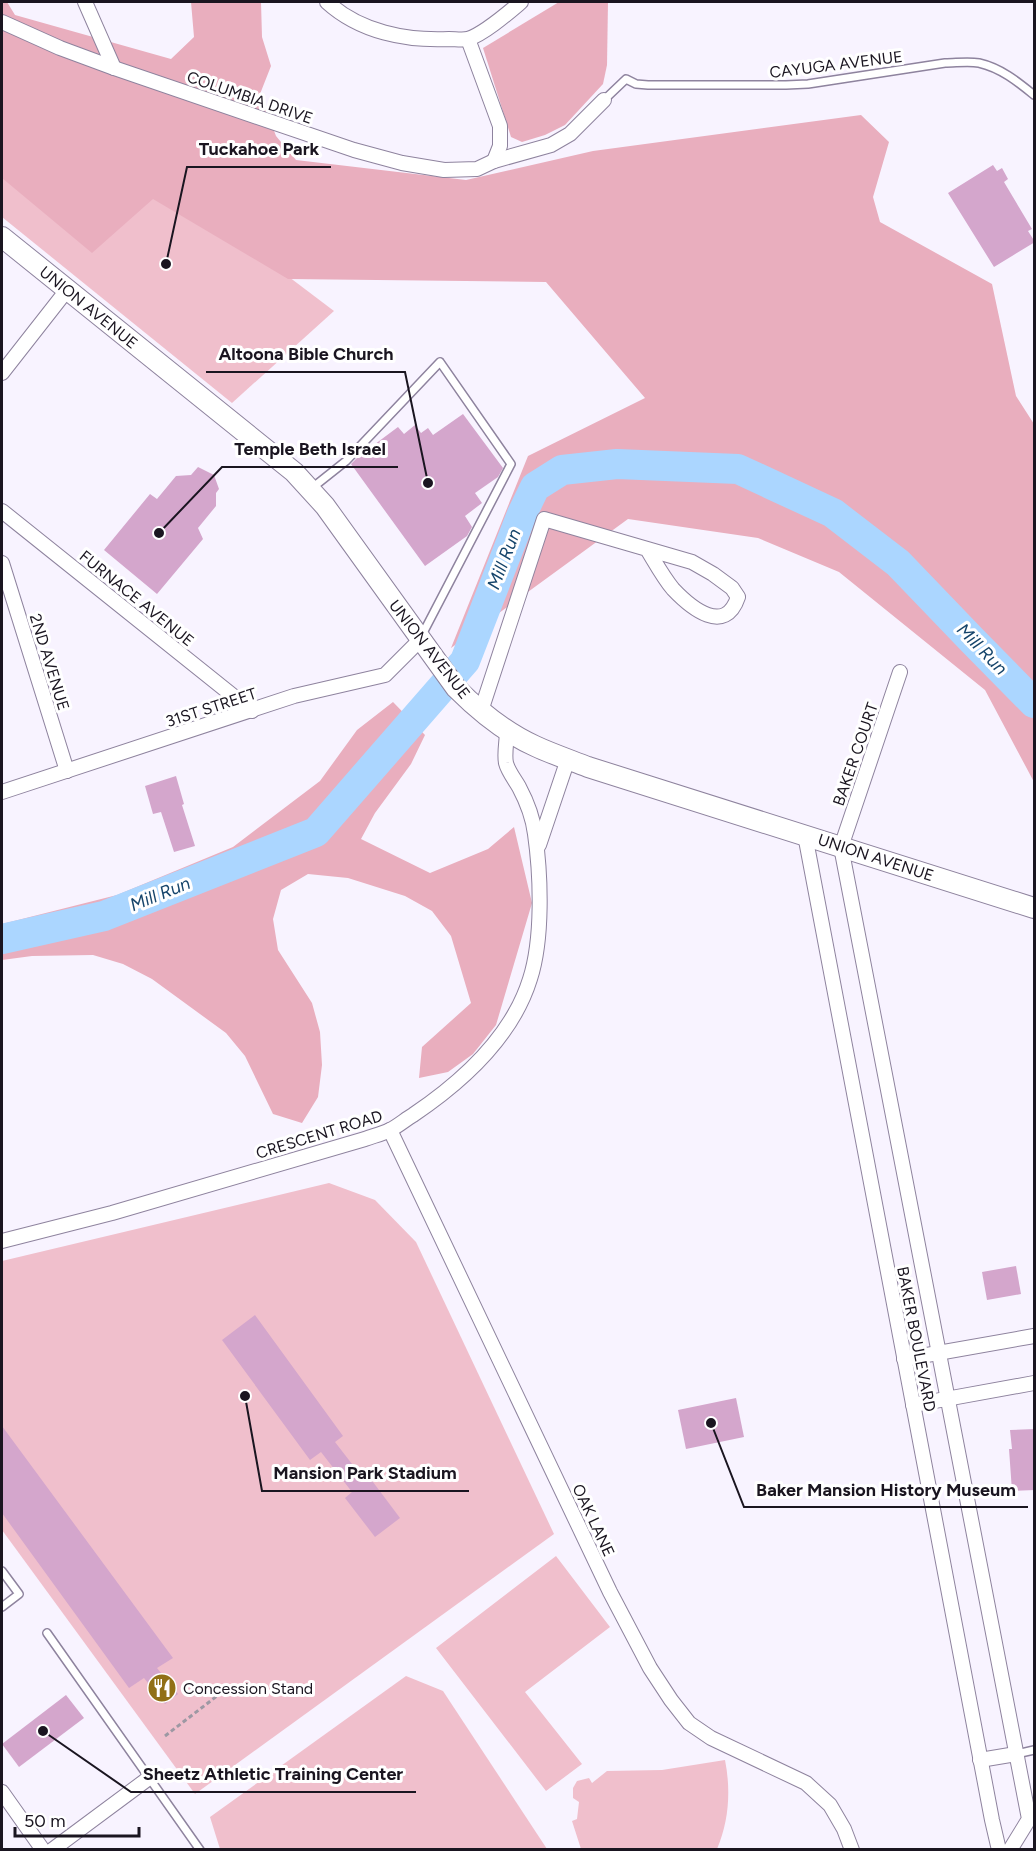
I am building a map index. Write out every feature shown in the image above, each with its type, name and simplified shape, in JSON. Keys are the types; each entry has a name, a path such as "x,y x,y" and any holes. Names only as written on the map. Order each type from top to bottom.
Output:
{"main road":[{"name":"UNION AVENUE","path":"2,237 294,472 347,536 456,688 507,731 535,746 588,767 1035,908"}],"street":[{"path":"85,2 114,68"},
{"path":"327,2 335,9 384,33 411,39 433,40 468,39 497,23 521,2"},
{"name":"COLUMBIA DRIVE","path":"2,22 60,48 114,68 354,150 402,163 444,170 477,169 494,161 551,146 570,134 604,100"},
{"path":"468,39 500,126 500,146 494,161"},
{"path":"2,373 67,290"},
{"name":"FURNACE AVENUE","path":"2,511 252,711"},
{"path":"481,711 544,519 692,562 732,588 738,597 734,609 723,617 711,617 695,608 673,588 647,549"},
{"name":"2ND AVENUE","path":"2,563 67,771"},
{"name":"31ST STREET","path":"2,792 294,696 386,675 420,640"},
{"name":"BAKER COURT","path":"841,847 900,672"},
{"name":"CRESCENT ROAD","path":"2,1241 112,1213 390,1130 441,1096 467,1072 489,1049 522,1001 531,978 536,951 539,910 537,852 531,814 506,763 507,731"},
{"name":"CRESCENT ROAD","path":"537,852 568,759"},
{"name":"BAKER BOULEVARD","path":"805,835 999,1850"},
{"name":"BAKER BOULEVARD","path":"841,847 1029,1819 1010,1850"},
{"name":"OAK LANE","path":"390,1130 610,1592 660,1684 689,1723 711,1738 806,1783 830,1804 844,1828 852,1850"},
{"path":"904,1359 1035,1336"},
{"path":"913,1405 1035,1383"},
{"path":"980,1760 1016,1754"},
{"path":"52,1850 149,1778"},
{"path":"2,1792 43,1850"}],"lane":[{"name":"CAYUGA AVENUE","path":"604,100 626,79 636,84 648,85 808,84 945,63 980,64 1005,73 1035,95"},
{"path":"311,490 346,461 440,362 511,464 420,640"},
{"path":"2,1571 19,1594 2,1607"},
{"path":"47,1633 200,1850"},
{"path":"1016,1754 1035,1750"}],"path":[{"path":"165,1736 230,1686"}],"shaded area":[{"path":"2,2 7,2 15,15 171,59 194,37 191,2 261,2 262,37 271,66 260,94 276,136 296,160 466,180 593,151 861,115 889,142 873,197 880,222 992,284 1016,396 1034,424 1034,782 985,690 839,572 758,538 628,519 451,648 528,456 645,398 546,282 288,279 153,199 92,253 2,178"},
{"path":"559,2 608,2 607,65 603,84 565,125 545,135 522,142 511,137 483,48"},
{"path":"2,60 334,311 232,403 2,217"},
{"path":"393,702 425,735 411,764 375,813 361,839 430,873 488,849 514,827 532,903 496,1025 473,1054 448,1072 419,1078 422,1047 471,1003 451,936 432,911 405,896 348,878 308,874 281,890 273,919 278,950 312,1003 320,1032 322,1065 318,1097 302,1123 273,1114 245,1056 226,1033 152,979 123,964 93,955 32,956 2,960 2,924 117,895 233,847 320,781 357,730"},
{"path":"329,1183 375,1200 416,1242 554,1534 195,1794 2,1530 2,1261"},
{"path":"556,1556 610,1627 525,1692 582,1764 546,1791 436,1648"},
{"path":"406,1676 443,1691 547,1849 220,1849 210,1817"},
{"path":"725,1760 728,1805 717,1849 581,1849 572,1821 577,1819 579,1802 573,1798 573,1788 577,1781 589,1778 592,1783 607,1771 662,1770"}],"building":[{"path":"993,165 997,171 1002,168 1008,179 1004,182 1032,229 1028,231 1035,242 994,267 948,193"},
{"path":"463,414 503,468 498,477 475,493 482,503 465,516 472,527 467,536 425,566 351,464 398,427 404,434 415,425 421,433 428,428 433,435"},
{"path":"198,467 214,475 219,489 216,493 216,506 198,528 203,539 157,594 104,550 150,494 157,499 176,476 191,475"},
{"path":"176,776 184,804 182,805 195,846 174,852 161,812 153,814 145,786"},
{"path":"1016,1266 1021,1294 987,1300 982,1272"},
{"path":"255,1315 343,1436 335,1442 366,1482 370,1478 400,1518 375,1537 345,1498 352,1492 321,1452 310,1460 222,1340"},
{"path":"736,1398 744,1437 686,1449 678,1410"},
{"path":"2,1426 173,1658 157,1668 178,1694 165,1704 144,1678 129,1688 2,1513"},
{"path":"1035,1429 1035,1490 1012,1491 1010,1430"},
{"path":"66,1695 84,1718 19,1767 2,1744"}],"waterway":[{"name":"Mill Run","path":"2,939 104,916 316,832 465,661 522,514 535,487 562,470 617,464 738,469 833,513 898,563 1034,703"}],"place":[{"name":"Tuckahoe Park","path":"166,264"},
{"name":"Altoona Bible Church","path":"428,483"},
{"name":"Temple Beth Israel","path":"159,533"},
{"name":"Mansion Park Stadium","path":"245,1396"},
{"name":"Baker Mansion History Museum","path":"711,1423"},
{"name":"Concession Stand","path":"162,1688"},
{"name":"Sheetz Athletic Training Center","path":"43,1731"}]}
